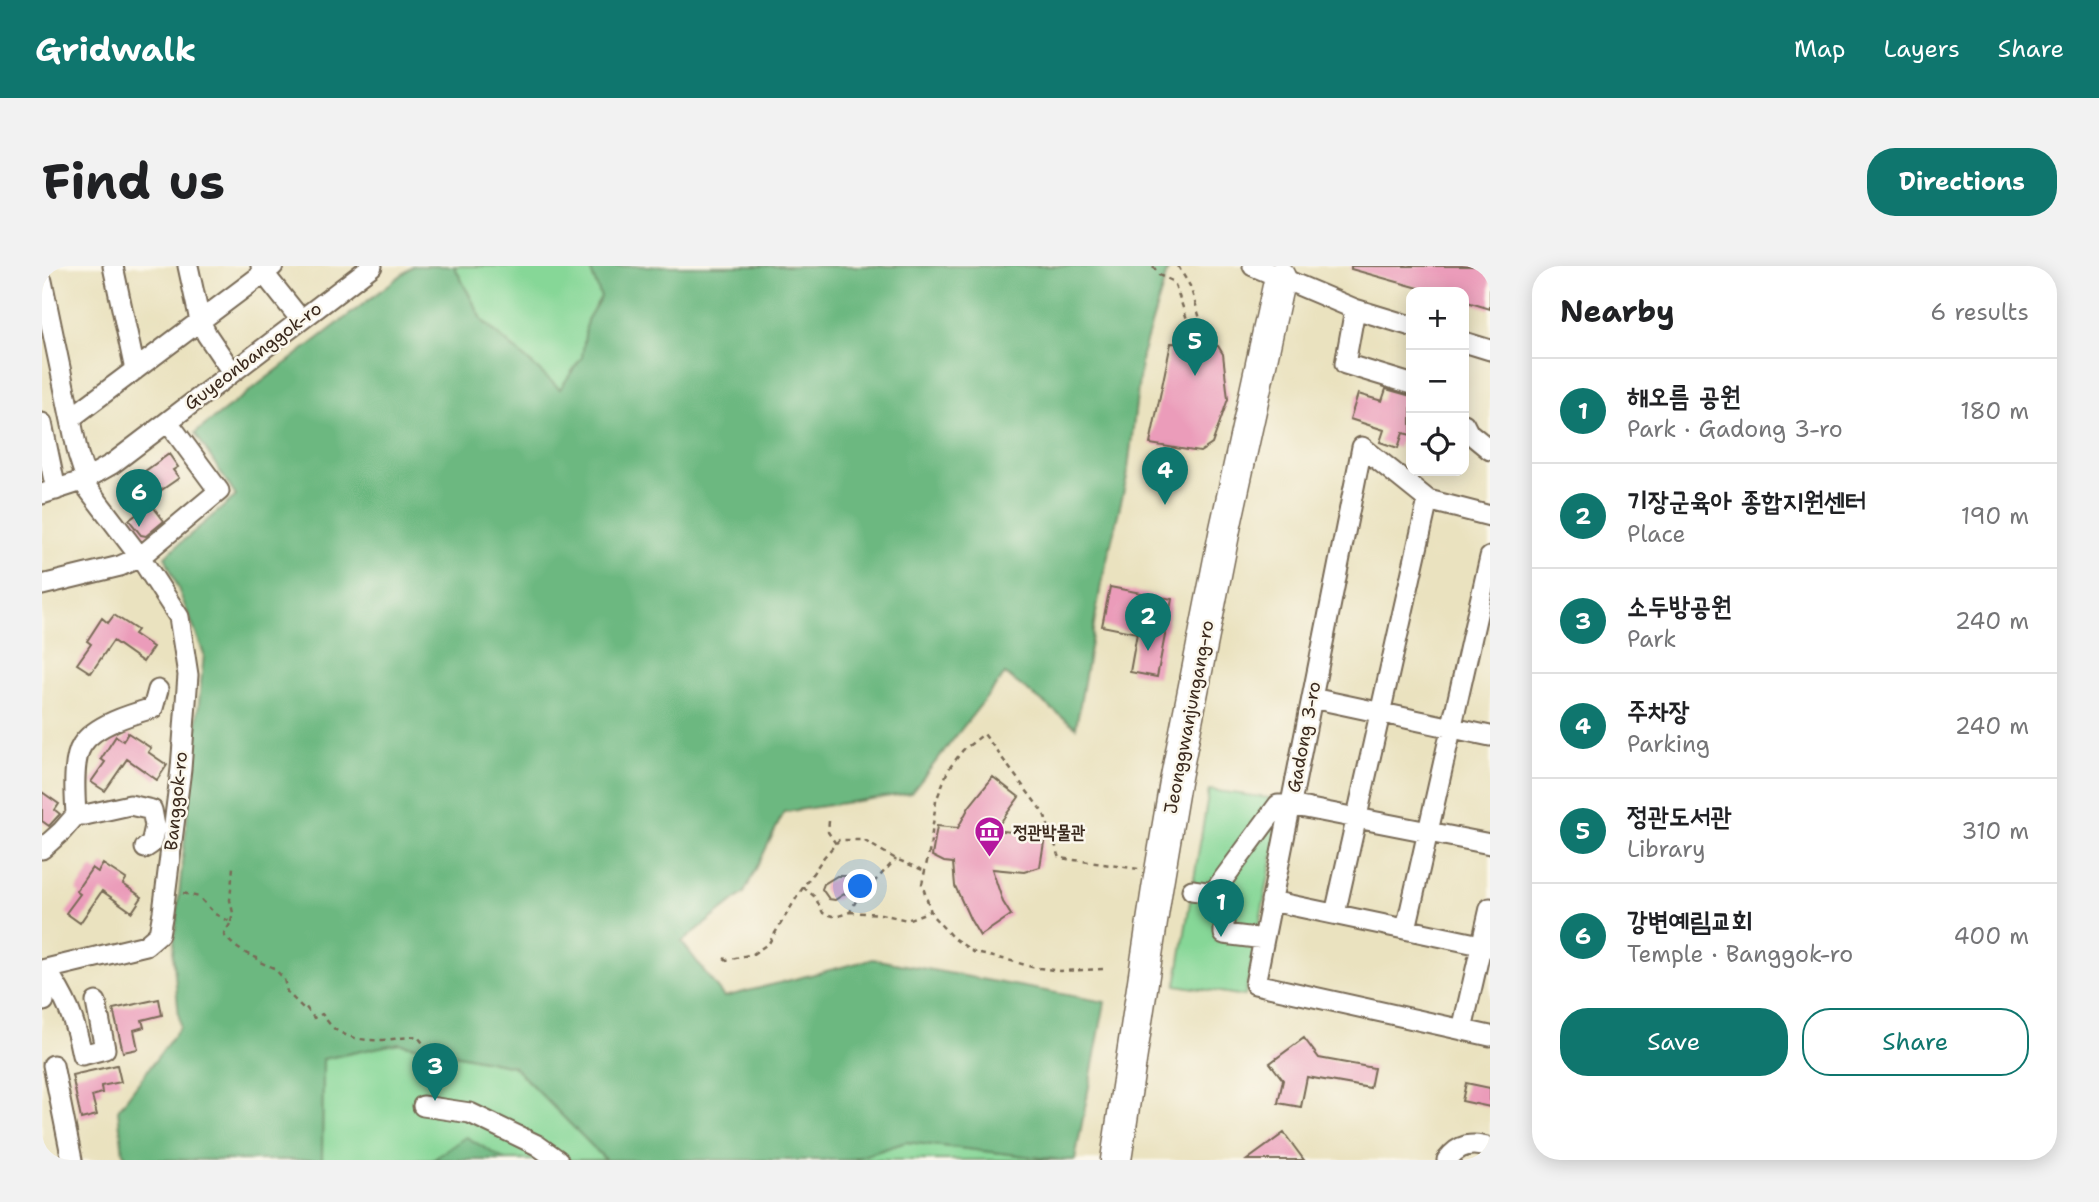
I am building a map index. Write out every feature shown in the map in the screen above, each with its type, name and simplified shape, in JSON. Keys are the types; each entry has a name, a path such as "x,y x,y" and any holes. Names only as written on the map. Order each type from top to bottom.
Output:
{"highway":[{"name":"Jeonggwanjungang-ro","path":"1116,1160 1178,769 1225,529 1280,277"}],"street":[{"path":"113,266 135,370"},
{"path":"188,266 200,321 232,372"},
{"path":"1253,266 1355,309 1406,324"},
{"path":"71,418 266,268 301,320"},
{"name":"Guyeonbanggok-ro","path":"49,492 84,480 112,464 366,268"},
{"path":"42,281 44,305 84,480"},
{"path":"1355,309 1345,364 1406,382"},
{"path":"1469,344 1490,350"},
{"name":"Guyeonbanggok-ro","path":"140,557 219,491 168,422"},
{"path":"42,423 49,492"},
{"path":"1469,433 1490,450"},
{"name":"Gadong 3-ro","path":"1428,500 1362,447 1255,984 1490,1036"},
{"name":"Banggok-ro","path":"44,969 146,945 159,934 181,769 188,675 178,617 140,557 84,480"},
{"path":"1335,914 1428,500 1490,516"},
{"path":"1406,929 1490,556"},
{"path":"42,585 120,566 140,557"},
{"path":"42,849 76,814 75,773 81,745 96,731 115,721 153,708 158,690"},
{"path":"1312,698 1490,736"},
{"path":"1213,893 1278,804 1490,844"},
{"path":"76,814 85,815 130,806 152,810 155,826 151,844 145,848"},
{"path":"1192,890 1213,893"},
{"path":"1213,893 1224,916 1224,934 1264,939"},
{"path":"1271,901 1486,946"},
{"path":"1462,1030 1486,946 1490,908"},
{"path":"44,969 73,1016 82,1055"},
{"path":"72,1160 48,1066 105,1049 96,1002"},
{"path":"433,1108 470,1113 537,1145 558,1160"},
{"path":"1447,1160 1454,1150 1468,1145 1490,1148"}],"path":[{"path":"1153,266 1159,275 1174,282 1194,339"},
{"path":"1178,266 1190,286 1206,338"},
{"path":"1103,969 1060,971 975,953 952,937 932,915 922,884 936,801 948,770 963,750 984,734 1044,814 1060,858 1160,872"},
{"path":"829,821 828,832 836,844"},
{"path":"724,958 727,960 753,954 769,943 803,887 839,840 863,840 896,859 925,871"},
{"path":"850,912 856,901 896,859"},
{"path":"233,867 230,900 233,913 224,935 231,944 257,958 257,961 274,968 284,979 288,992 303,1008 305,1006 314,1018 322,1014 335,1030 376,1042 417,1036 428,1049 433,1108"},
{"path":"803,887 815,897 823,913 836,917 850,912 881,914 907,920 930,911"},
{"path":"166,889 199,897 215,915 230,922"}],"green space":[{"path":"413,266 454,266 483,321 560,389 582,357 587,320 601,297 589,266 1169,266 1142,355 1127,477 1101,585 1076,727 1005,674 911,793 784,812 744,893 682,942 724,997 873,959 1105,1002 1075,1160 906,1142 851,1160 606,1160 513,1066 399,1043 323,1059 322,1160 129,1160 123,1153 118,1110 180,1027 173,953 204,654 165,556 236,496 195,433"},
{"path":"454,266 589,266 601,297 587,320 583,357 560,390 483,321"},
{"path":"1209,790 1284,800 1245,996 1176,985"},
{"path":"399,1043 513,1066 606,1160 505,1160 466,1137 433,1160 322,1160 323,1059"},
{"path":"466,1137 505,1160 433,1160"},
{"path":"906,1142 1060,1160 851,1160"}],"building":[{"path":"1351,266 1490,266 1490,309 1469,303 1469,287 1415,287 1351,269"},
{"path":"1171,343 1218,346 1223,354 1228,399 1212,444 1200,452 1150,444"},
{"path":"1386,389 1406,395 1406,434 1403,433 1398,448 1380,442 1384,430 1350,419 1358,394 1382,401"},
{"path":"169,454 178,467 173,470 179,478 156,494 141,474"},
{"path":"151,504 164,521 146,536 141,535 129,520"},
{"path":"1110,587 1172,599 1157,677 1130,672 1137,633 1102,626"},
{"path":"114,615 137,630 134,634 153,647 143,662 113,641 91,673 77,664 91,644 87,641 102,618 108,623"},
{"path":"128,733 151,748 148,752 167,765 157,780 127,759 105,791 91,782 105,762 101,759 116,736 123,741"},
{"name":"정관박물관","path":"993,777 1019,797 995,830 1045,836 1040,867 1024,872 992,869 1003,902 1011,915 980,936 955,886 953,863 932,856 937,826 958,828 969,807"},
{"path":"42,792 59,804 55,810 60,814 49,826 42,821"},
{"path":"103,864 126,879 123,884 142,897 132,912 102,891 80,923 66,913 80,894 76,891 92,868 98,872"},
{"path":"837,876 852,876 847,892 835,900 829,899 822,889 824,884"},
{"path":"159,999 162,1015 142,1020 144,1027 134,1030 138,1049 123,1052 113,1009"},
{"path":"1304,1038 1319,1058 1374,1068 1370,1088 1307,1077 1301,1107 1278,1103 1283,1080 1270,1063"},
{"path":"117,1065 121,1082 101,1086 102,1093 92,1096 97,1115 81,1119 72,1075"},
{"path":"1466,1083 1490,1088 1490,1107 1462,1101"},
{"path":"1284,1133 1304,1160 1247,1160"}],"place":[{"name":"정관도서관","path":"1195,376"},
{"name":"주차장","path":"1165,505"},
{"name":"강변예림교회","path":"139,527"},
{"name":"기장군육아 종합지원센터","path":"1148,651"},
{"name":"정관박물관","path":"990,859"},
{"name":"해오름 공원","path":"1221,937"},
{"name":"소두방공원","path":"435,1101"}]}
